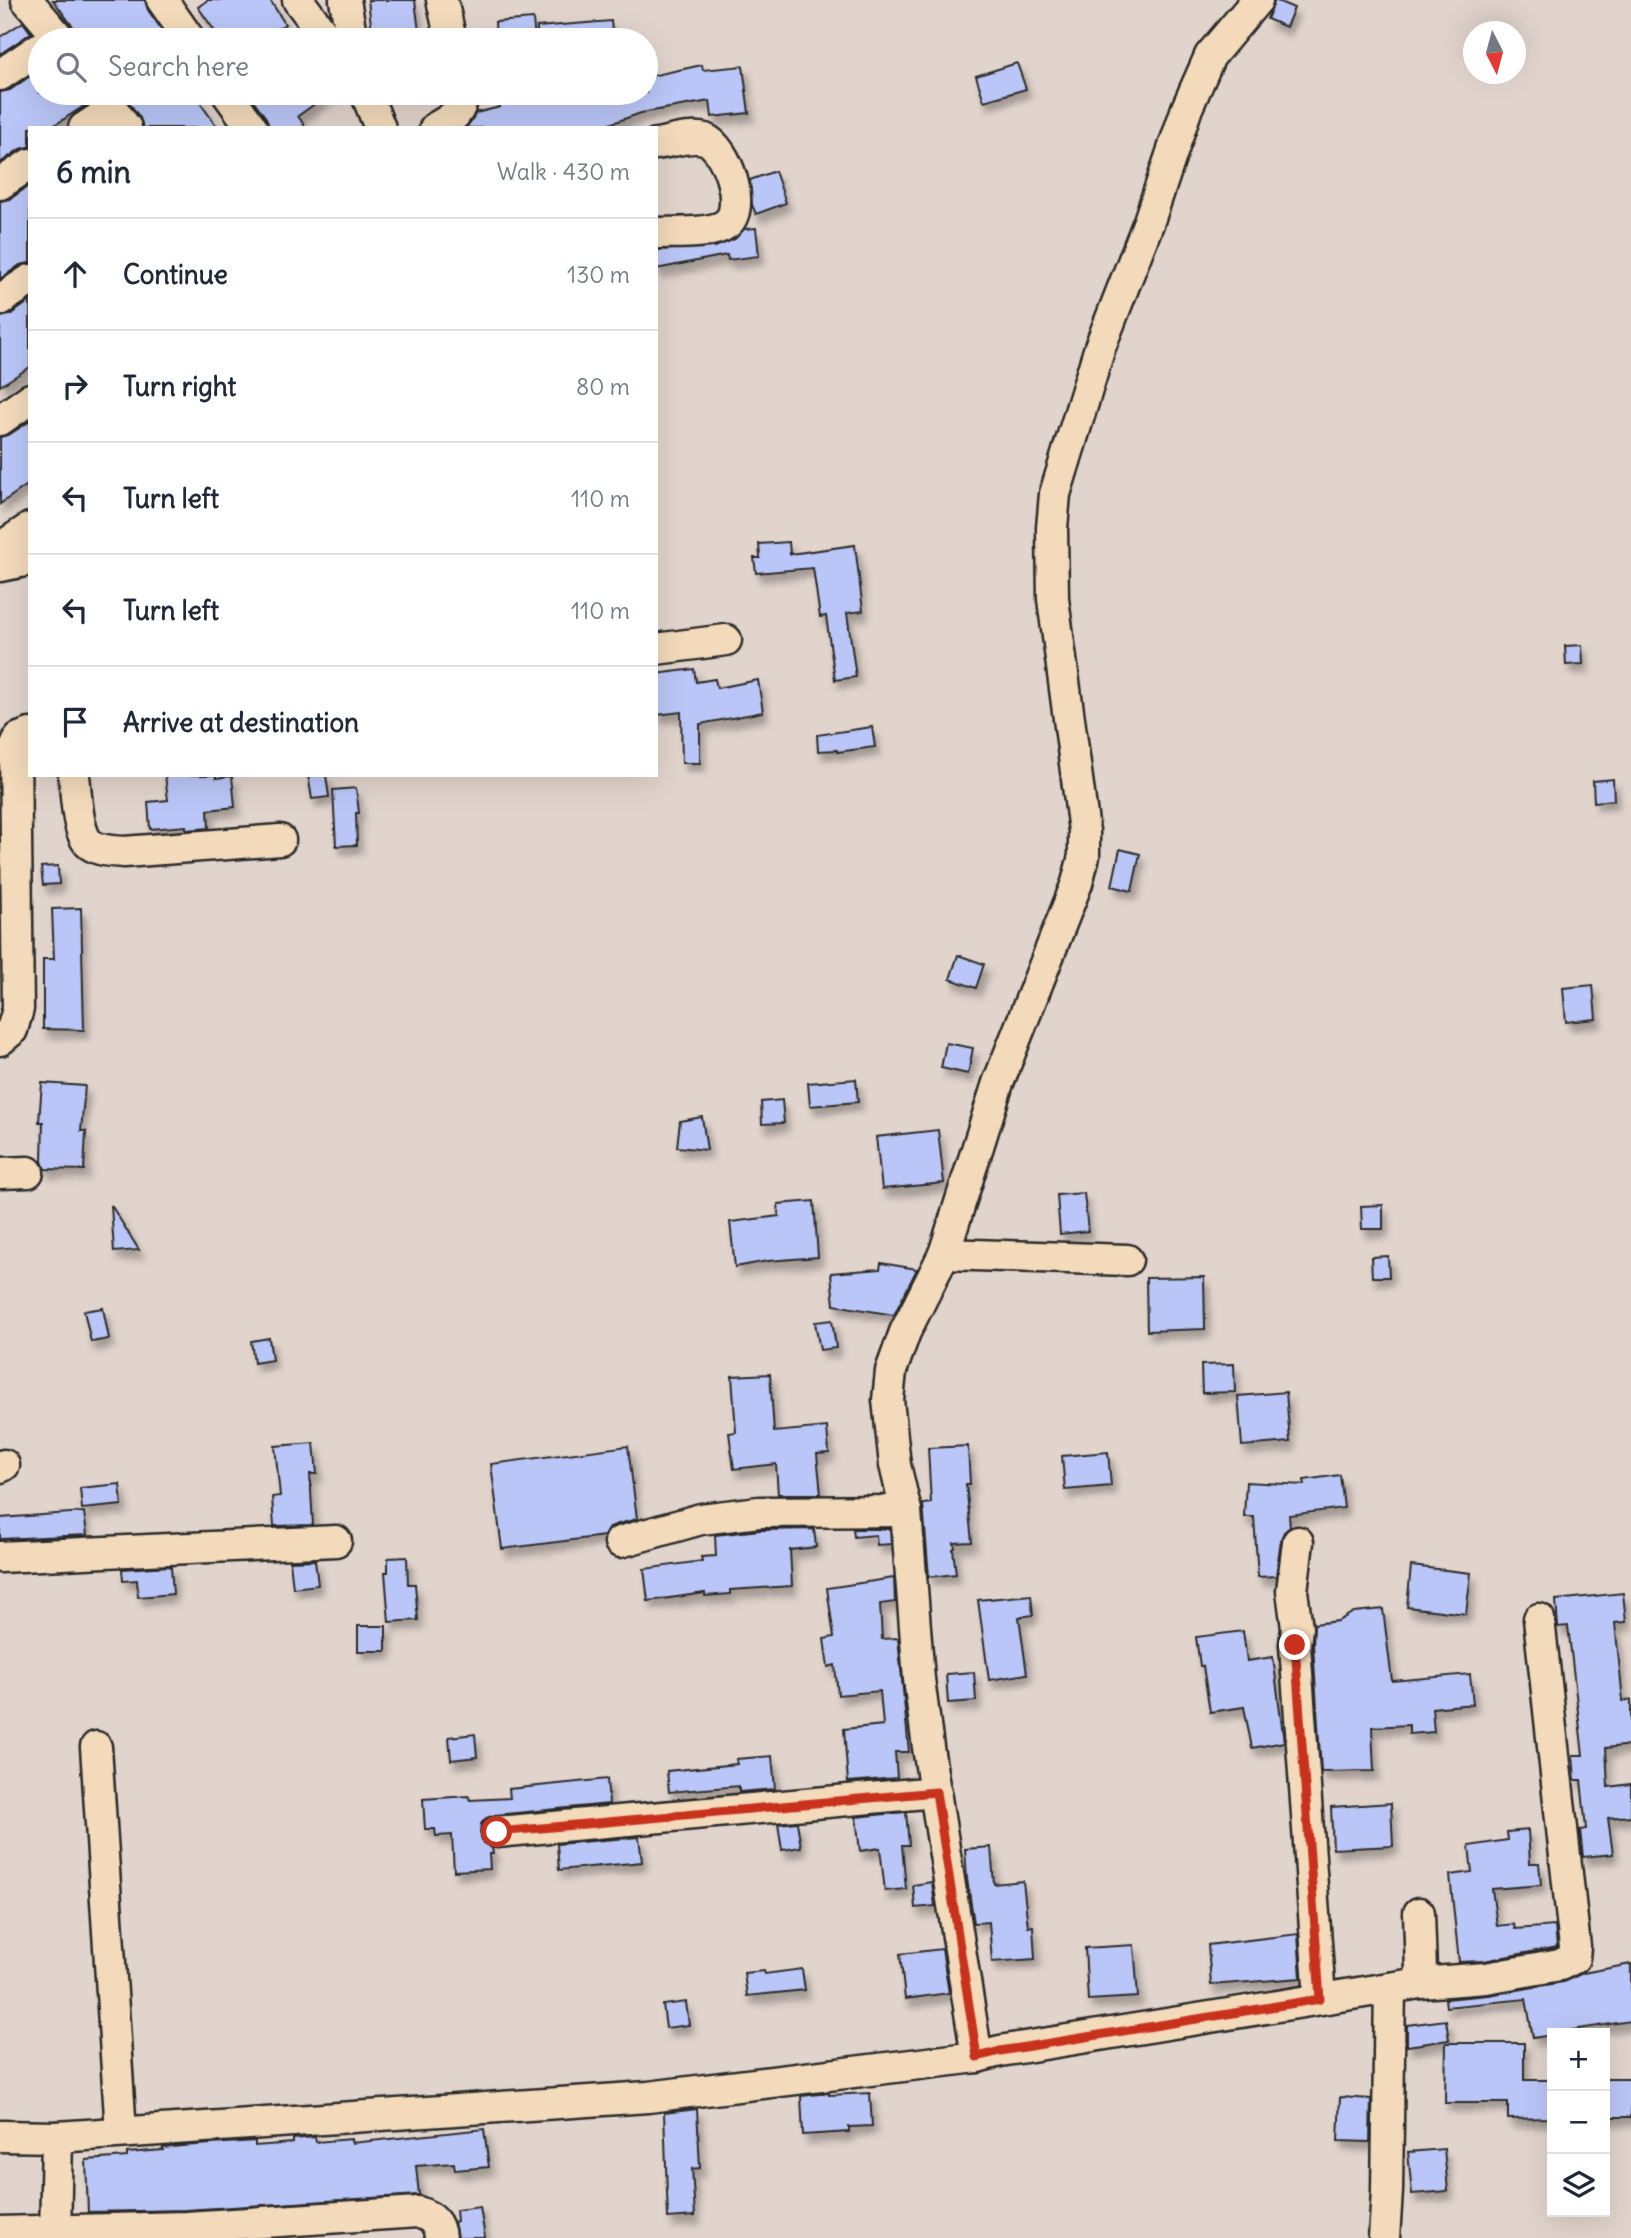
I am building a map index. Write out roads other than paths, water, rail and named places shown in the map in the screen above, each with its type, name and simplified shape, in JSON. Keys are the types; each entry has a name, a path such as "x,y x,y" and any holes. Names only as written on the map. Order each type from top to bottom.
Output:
{"street":[{"path":"27,0 45,28"},
{"path":"162,0 182,28"},
{"path":"298,0 341,20"},
{"path":"442,0 448,28"},
{"path":"977,2057 919,1679 906,1511 895,1465 890,1426 888,1400 891,1371 905,1332 944,1254 998,1083 1077,883 1084,856 1081,797 1052,599 1055,494 1100,348 1149,221 1187,108 1210,56 1257,0"},
{"path":"0,75 28,57"},
{"path":"236,105 251,126"},
{"path":"371,105 379,126"},
{"path":"438,126 452,118 462,105"},
{"path":"87,126 113,110"},
{"path":"658,144 702,138 712,142 719,150 737,202 733,217 717,229 658,233"},
{"path":"0,184 28,165"},
{"path":"0,300 28,281"},
{"path":"0,420 28,400"},
{"path":"0,548 28,529"},
{"path":"0,566 28,560"},
{"path":"658,649 726,640"},
{"path":"0,1040 12,1030 18,1009 22,741"},
{"path":"74,777 83,835 88,844 101,849 124,852 280,839"},
{"path":"944,1254 1127,1260"},
{"path":"620,1542 701,1519 748,1513 906,1511"},
{"path":"0,1557 336,1541"},
{"path":"1298,1542 1293,1598 1297,1628 1295,1645 1320,1999"},
{"path":"0,2136 57,2137 648,2097 977,2057 1000,2051 1420,1983 1486,1978 1560,1965 1574,1958 1575,1947 1539,1619"},
{"path":"96,1747 121,2132"},
{"path":"497,1832 936,1792"},
{"path":"1419,1913 1420,1983"},
{"path":"1384,2238 1390,1988"},
{"path":"55,2235 57,2137"},
{"path":"0,2232 55,2235 347,2227 418,2212 431,2216 440,2233"}]}
